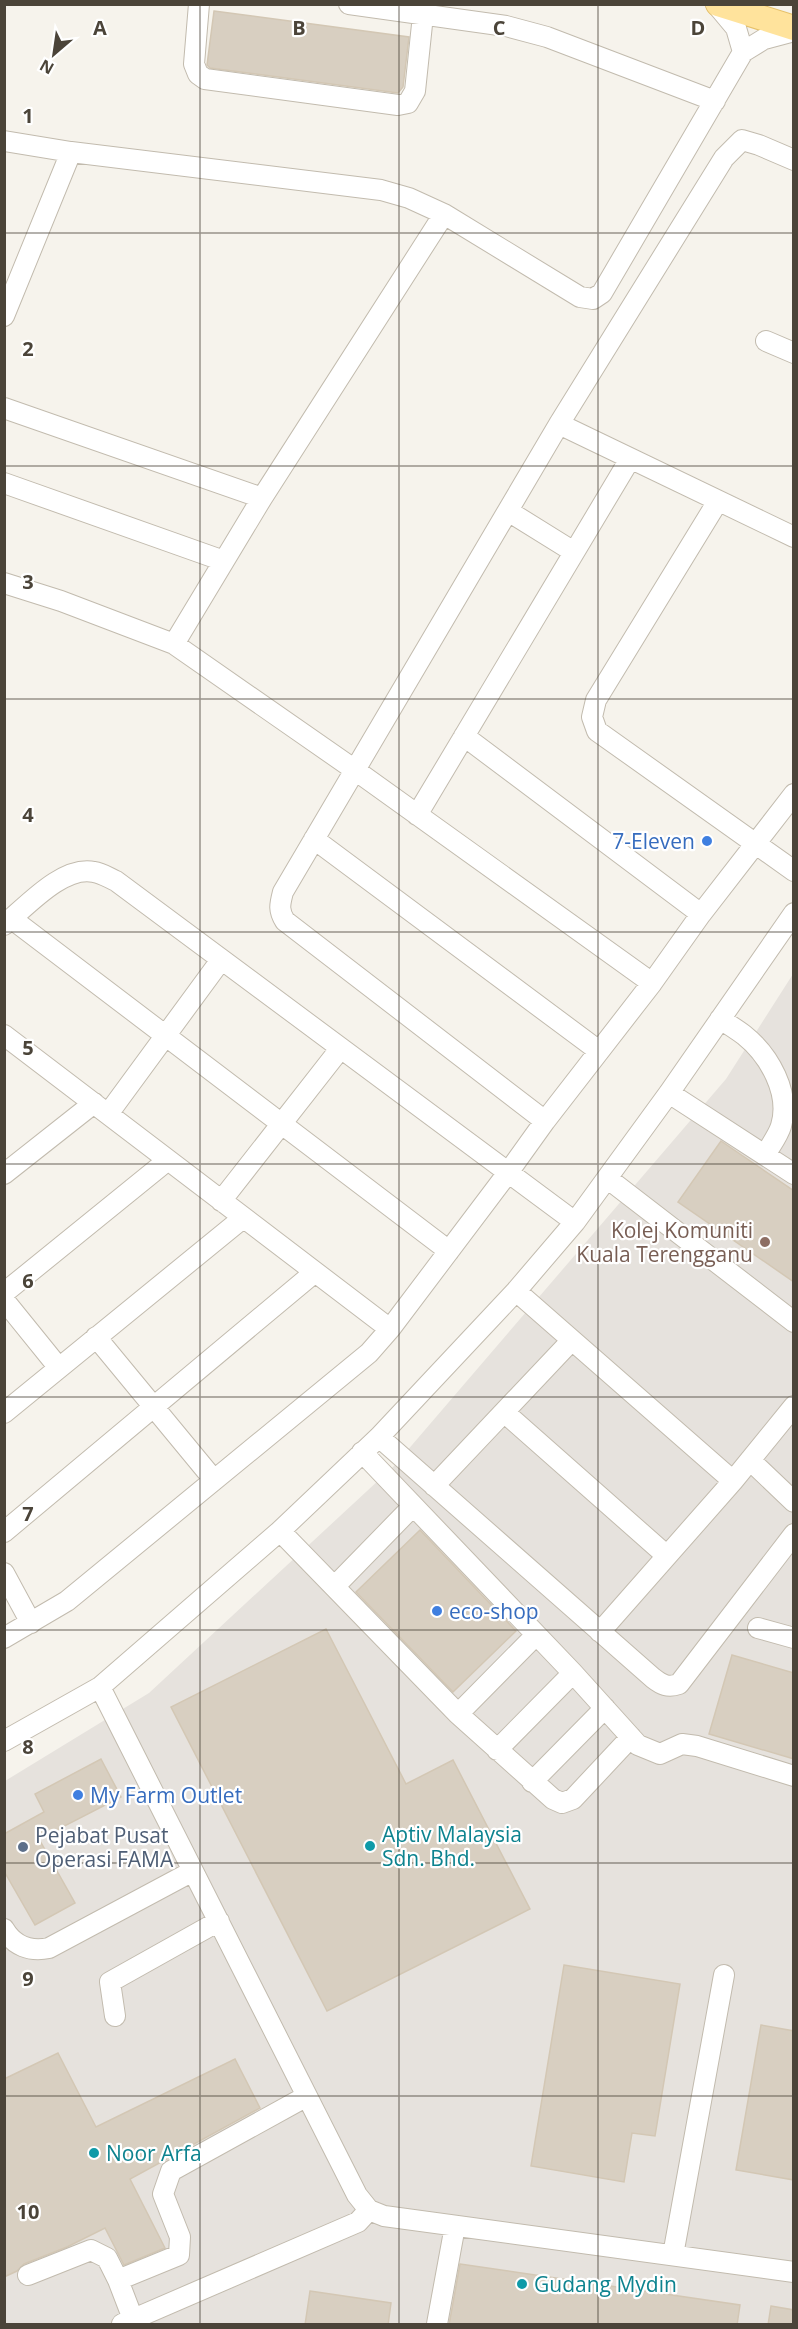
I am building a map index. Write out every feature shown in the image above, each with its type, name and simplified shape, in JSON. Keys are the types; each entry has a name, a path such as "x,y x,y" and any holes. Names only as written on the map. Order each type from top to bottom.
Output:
{"main road":[{"path":"717,4 794,29"}],"street":[{"path":"199,4 194,64 198,74 205,80 398,105 408,103 415,91 423,15"},
{"path":"349,4 506,27 547,38 715,100"},
{"path":"717,4 736,28 743,52"},
{"path":"4,141 71,152 381,190 410,198 444,214 580,297 593,299 602,293 743,52 764,39 794,29"},
{"path":"545,1120 285,921 280,913 279,905 283,892 558,424 724,158 742,140 794,160"},
{"path":"4,316 71,152"},
{"path":"174,644 262,498 444,214"},
{"path":"766,341 794,353"},
{"path":"4,408 262,498"},
{"path":"558,424 794,537"},
{"path":"417,815 630,459"},
{"path":"4,483 224,561"},
{"path":"718,501 596,700 592,717 597,731 794,871"},
{"path":"508,511 574,552"},
{"path":"4,583 62,601 174,644 355,770 652,983"},
{"path":"464,736 701,914"},
{"path":"4,1638 67,1601 369,1353 390,1329 545,1120 652,983 701,914 794,794"},
{"path":"314,839 599,1051"},
{"path":"449,1251 165,1035 8,922 58,880 78,871 94,872 116,881 507,1174 575,1222"},
{"path":"4,1741 100,1687 280,1531 379,1437 516,1291 575,1222 669,1093 794,913"},
{"path":"4,1174 101,1108 165,1035 221,960"},
{"path":"720,1019 744,1035 763,1053 780,1091 783,1109 780,1128 765,1155"},
{"path":"8,1042 101,1108 390,1329"},
{"path":"221,1201 340,1048"},
{"path":"669,1093 794,1174"},
{"path":"4,1293 168,1160"},
{"path":"607,1178 794,1322"},
{"path":"4,1413 243,1218"},
{"path":"4,1532 315,1272"},
{"path":"516,1291 734,1481"},
{"path":"4,1300 59,1368"},
{"path":"96,1337 214,1480"},
{"path":"434,1486 572,1340"},
{"path":"600,1632 734,1481 794,1406"},
{"path":"504,1412 667,1556"},
{"path":"379,1437 600,1632 661,1684 671,1687 679,1684 794,1534"},
{"path":"362,1452 412,1507 573,1673 638,1745 660,1754 682,1744 689,1745 794,1776"},
{"path":"750,1460 794,1502"},
{"path":"334,1586 412,1507"},
{"path":"280,1531 458,1714 553,1799 562,1803 573,1798 631,1737"},
{"path":"4,1573 31,1623"},
{"path":"758,1628 794,1638"},
{"path":"458,1714 536,1635"},
{"path":"497,1750 573,1673"},
{"path":"100,1687 357,2195 369,2210 384,2216 794,2272"},
{"path":"532,1782 605,1708"},
{"path":"4,1929 9,1937 22,1946 37,1950 49,1948 193,1871"},
{"path":"115,2016 110,1982 219,1921"},
{"path":"673,2255 724,1975"},
{"path":"118,2280 179,2255 180,2237 163,2194 171,2171 307,2096"},
{"path":"28,2275 91,2250 107,2258 118,2280 128,2322 358,2222 369,2210"},
{"path":"437,2325 454,2226"}],"shaded area":[{"path":"793,974 793,2324 5,2324 5,1781 149,1693 394,1466 726,1079"}],"building":[{"path":"214,11 409,37 403,87 398,93 210,68 207,65"},
{"name":"Kolej Komuniti Kuala Terengganu","path":"721,1141 794,1191 794,1282 678,1202"},
{"name":"eco-shop","path":"420,1530 516,1631 453,1692 356,1592"},
{"name":"Aptiv Malaysia Sdn. Bhd.","path":"326,1629 406,1784 453,1760 530,1909 327,2011 171,1707"},
{"path":"732,1655 794,1673 794,1759 709,1734"},
{"path":"101,1759 121,1797 39,1839 75,1903 35,1925 4,1871 4,1834 44,1812 35,1794"},
{"path":"564,1965 680,1984 655,2136 632,2133 624,2182 531,2166"},
{"path":"761,2025 794,2031 794,2180 736,2170"},
{"name":"Noor Arfa","path":"58,2053 96,2127 235,2059 260,2108 130,2179 165,2248 124,2265 105,2228 67,2247 24,2264 17,2271 4,2277 4,2079"},
{"name":"Gudang Mydin","path":"460,2264 740,2305 737,2325 449,2325"},
{"path":"310,2291 391,2303 388,2325 305,2325"},
{"path":"771,2306 794,2310 794,2325 768,2325"}],"place":[{"name":"7-Eleven","path":"707,841"},
{"name":"Kolej Komuniti Kuala Terengganu","path":"765,1242"},
{"name":"eco-shop","path":"437,1611"},
{"name":"My Farm Outlet","path":"78,1795"},
{"name":"Aptiv Malaysia Sdn. Bhd.","path":"370,1846"},
{"name":"Pejabat Pusat Operasi FAMA","path":"23,1847"},
{"name":"Noor Arfa","path":"94,2153"},
{"name":"Gudang Mydin","path":"522,2284"}]}
